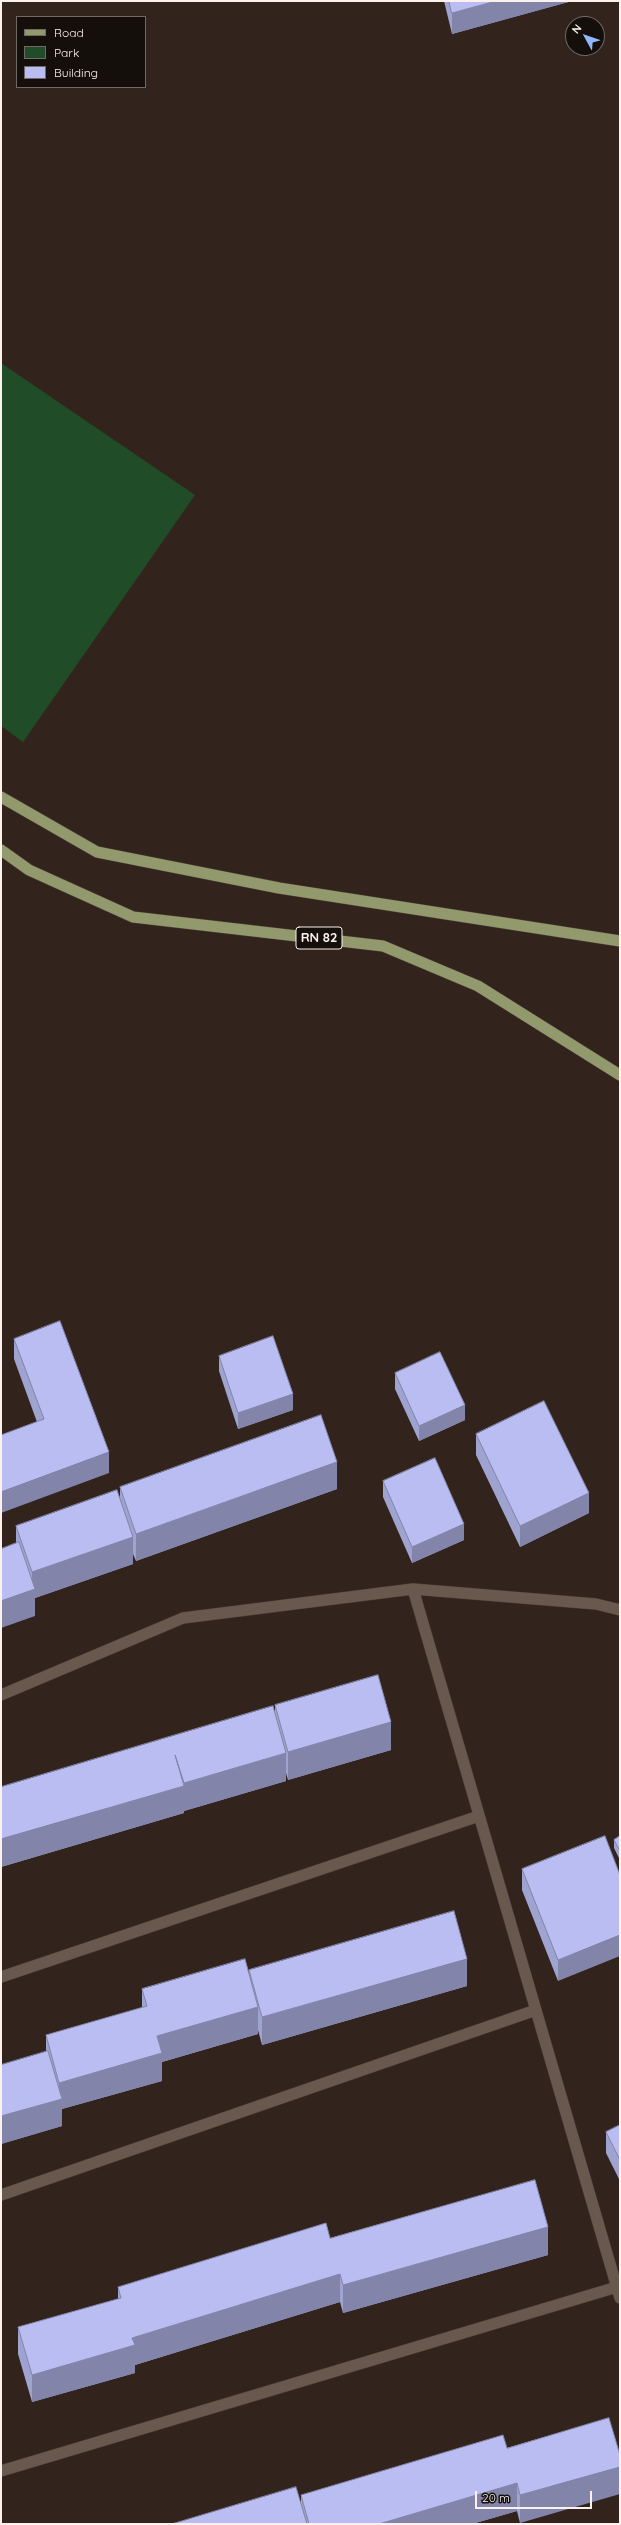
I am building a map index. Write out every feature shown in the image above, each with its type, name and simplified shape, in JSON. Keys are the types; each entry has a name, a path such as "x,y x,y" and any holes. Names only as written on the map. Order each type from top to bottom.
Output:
{"main road":[{"path":"1,797 98,852 279,888 620,941"},
{"name":"RN 82","path":"1,850 30,870 133,917 383,946 478,986 620,1076"}],"street":[{"path":"1,1695 183,1618 413,1589 596,1604 620,1610"},
{"path":"1,2470 619,2292 413,1589"},
{"path":"1,1977 479,1816"},
{"path":"1,2195 536,2010"}],"green space":[{"path":"1,363 195,495 23,742 1,726"}],"building":[{"path":"449,1 496,1 452,13"},
{"path":"60,1321 109,1452 1,1492 1,1435 44,1419 14,1339"},
{"path":"273,1336 293,1394 238,1413 219,1356"},
{"path":"440,1352 465,1405 419,1426 395,1373"},
{"path":"544,1401 589,1493 520,1526 476,1434"},
{"path":"321,1415 337,1462 136,1534 120,1487"},
{"path":"435,1458 464,1524 412,1547 383,1481"},
{"path":"117,1490 133,1537 32,1572 16,1526"},
{"path":"19,1542 35,1589 1,1601 1,1549"},
{"path":"378,1675 391,1722 288,1752 275,1705"},
{"path":"273,1706 286,1753 184,1783 175,1755 184,1786 1,1839 1,1787"},
{"path":"605,1836 620,1875 620,1935 558,1960 522,1869"},
{"path":"620,1836 620,1851 614,1840"},
{"path":"454,1911 467,1959 262,2017 249,1970"},
{"path":"245,1959 258,2007 157,2036 162,2053 59,2083 46,2035 147,2006 142,1989"},
{"path":"48,2051 62,2099 1,2116 1,2065"},
{"path":"620,2125 620,2160 606,2132"},
{"path":"535,2180 548,2227 343,2285 340,2274 132,2338 135,2345 32,2375 18,2327 121,2298 118,2287 326,2223 330,2238"},
{"path":"609,2418 620,2455 620,2467 520,2495 517,2483 379,2524 309,2524 301,2495 503,2435 507,2448"},
{"path":"296,2487 307,2524 172,2524"}]}
